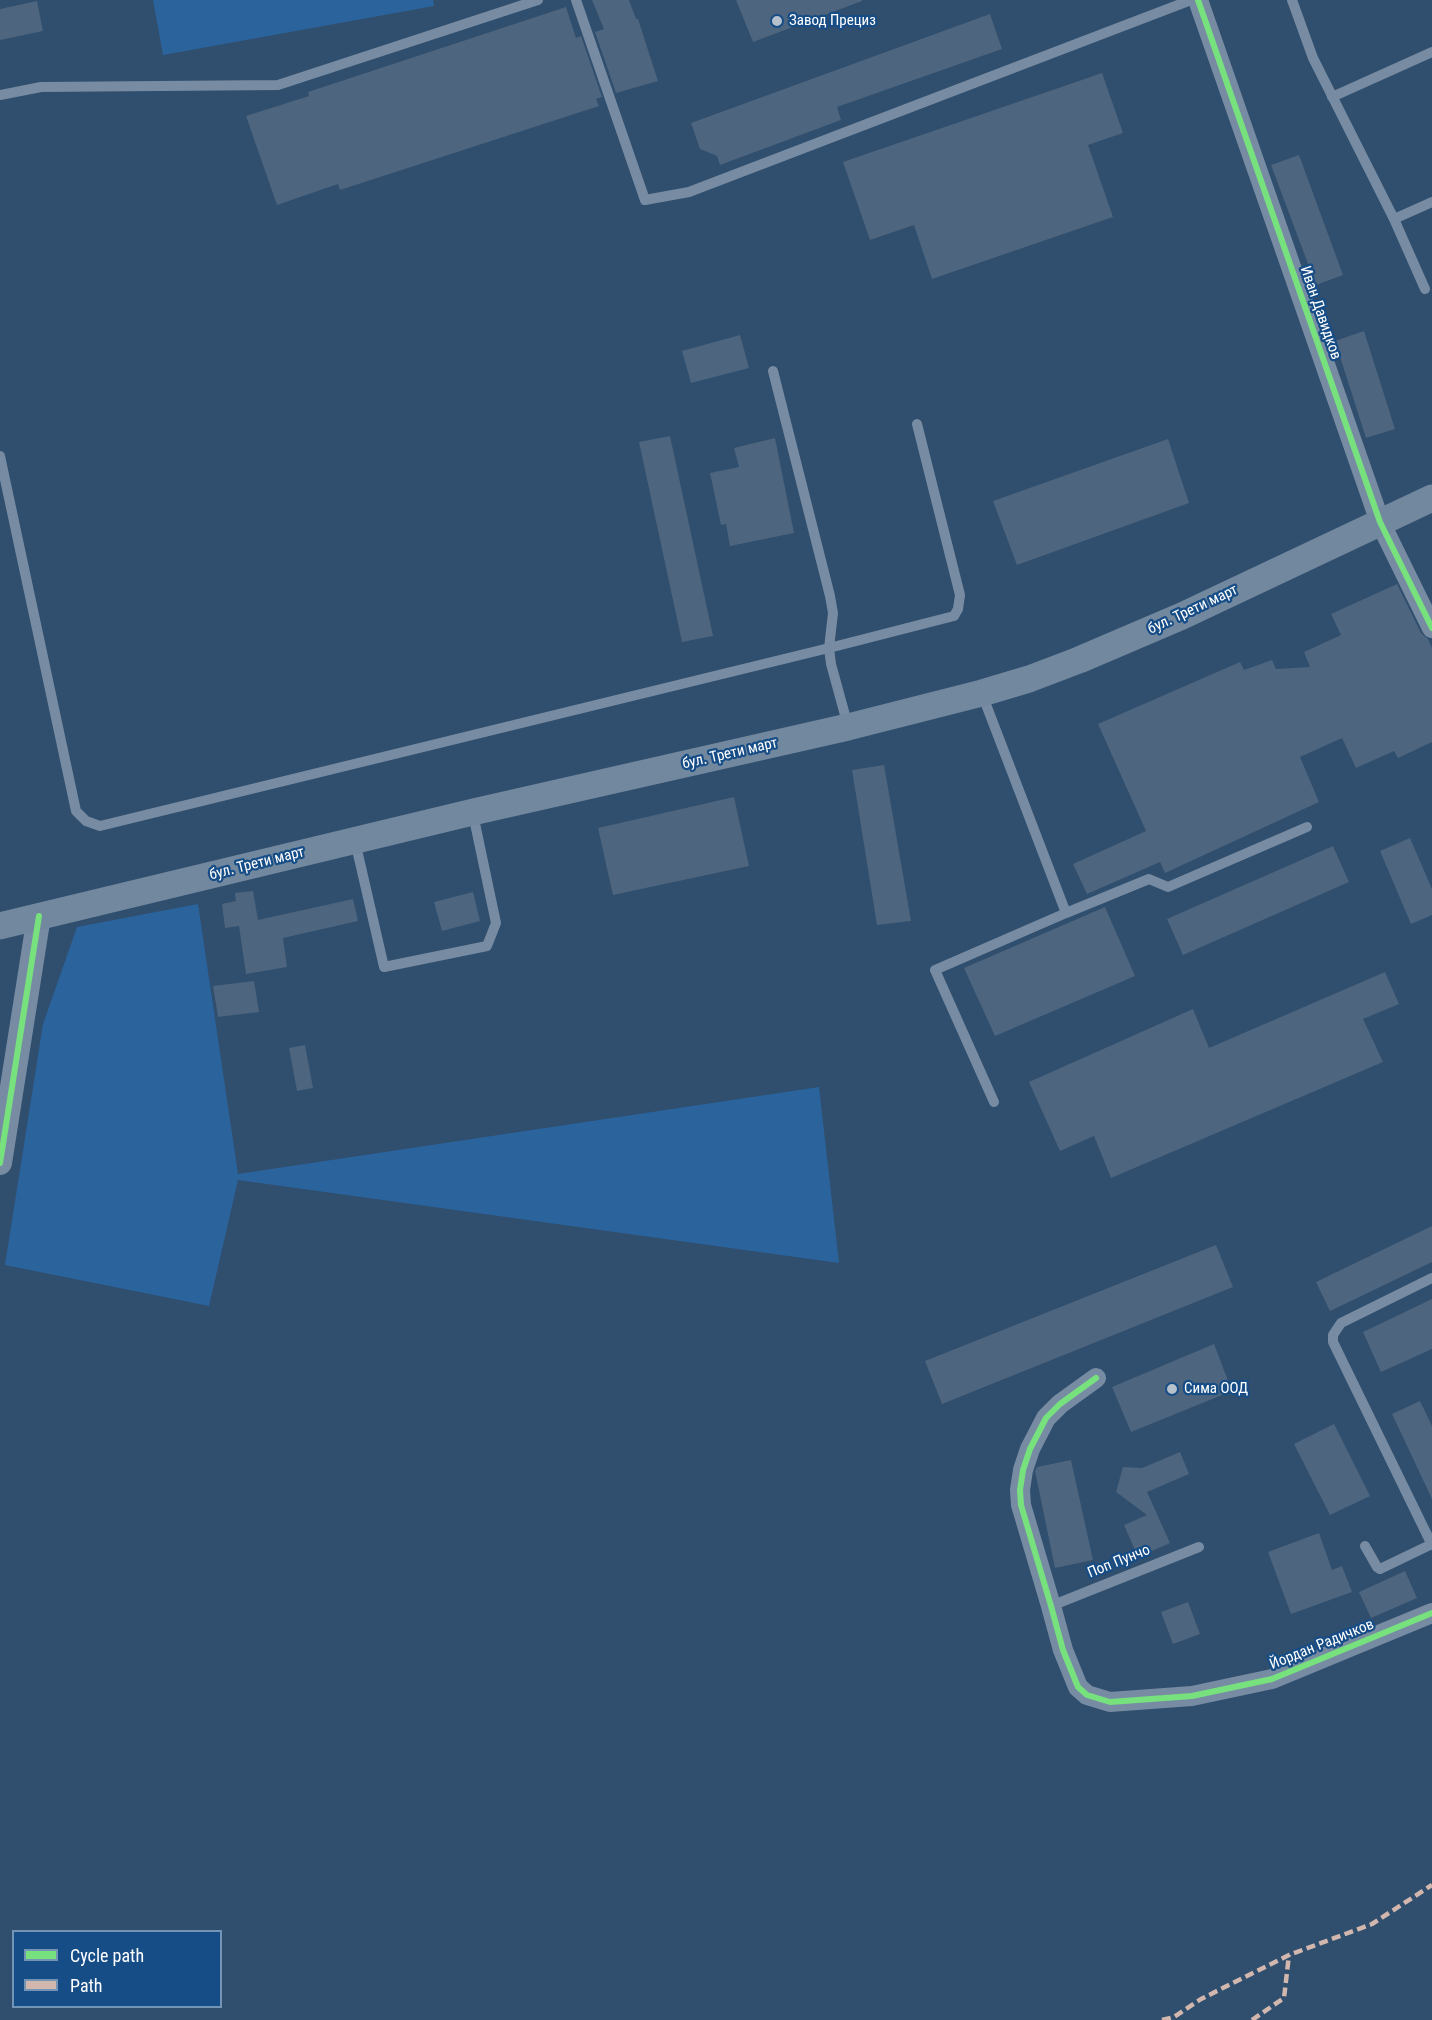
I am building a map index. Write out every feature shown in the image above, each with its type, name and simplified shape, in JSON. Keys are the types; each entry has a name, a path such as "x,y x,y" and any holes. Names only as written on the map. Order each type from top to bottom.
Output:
{"main road":[{"name":"бул. Трети март","path":"0,926 473,812 848,727 1029,679 1182,616 1432,498"}],"street":[{"name":"Иван Давидков","path":"1198,0 1380,522 1432,628"},
{"path":"0,1163 13,1052 39,916"},
{"path":"1051,1606 1021,1505 1020,1490 1023,1470 1030,1449 1046,1418 1060,1404 1096,1378"},
{"name":"Йордан Радичков","path":"1051,1606 1063,1650 1077,1687 1087,1695 1110,1702 1192,1696 1272,1679 1432,1613"}],"lane":[{"path":"0,95 41,87 278,85 538,0"},
{"path":"576,0 645,200 689,192 1191,0"},
{"path":"1292,0 1313,58 1394,219 1425,289"},
{"path":"1332,97 1432,52"},
{"path":"1394,219 1432,202"},
{"path":"773,371 830,596 833,613 829,648 831,664 848,727"},
{"path":"0,456 5,499 76,811 86,821 100,826 954,616 958,609 960,596 917,424"},
{"path":"982,693 1066,913"},
{"path":"355,841 384,967 487,946 496,923 473,812"},
{"path":"994,1102 935,970 1149,879 1168,887 1308,827"},
{"path":"1365,1546 1380,1569 1432,1544 1333,1342 1333,1335 1341,1323 1432,1278"},
{"name":"Поп Пунчо","path":"1051,1606 1199,1547"}],"shaded area":[{"path":"153,0 433,0 434,6 163,55"},
{"path":"198,904 238,1174 819,1087 839,1263 238,1180 209,1306 5,1265 43,1024 77,927"}],"building":[{"path":"592,0 629,0 636,19 638,19 658,81 616,93 595,32 604,29"},
{"name":"Завод Прециз","path":"736,0 862,0 862,1 753,42"},
{"path":"37,1 43,31 0,40 0,9"},
{"path":"566,7 576,38 581,36 602,97 596,99 599,106 340,190 338,184 277,205 246,116 309,96 308,92"},
{"path":"990,14 1002,49 837,107 841,120 720,165 717,156 700,149 691,123"},
{"path":"1102,73 1123,133 1088,145 1113,217 932,279 914,225 870,240 843,162"},
{"path":"1299,155 1343,275 1316,285 1271,165"},
{"path":"1364,331 1395,429 1366,438 1335,341"},
{"path":"740,335 749,368 691,383 682,351"},
{"path":"670,436 713,636 682,642 639,442"},
{"path":"775,438 794,533 730,546 726,524 721,525 710,473 739,467 734,448"},
{"path":"1168,439 1189,503 1017,565 993,501"},
{"path":"1397,584 1421,633 1428,639 1432,648 1432,742 1398,758 1394,751 1356,768 1342,738 1300,757 1319,802 1165,873 1160,862 1087,894 1073,864 1146,831 1098,724 1240,662 1244,670 1272,660 1276,669 1310,667 1304,652 1341,635 1331,614"},
{"path":"884,765 911,921 877,925 852,770"},
{"path":"734,797 749,866 613,895 598,828"},
{"path":"1410,838 1432,889 1432,915 1411,924 1380,851"},
{"path":"1333,846 1349,882 1183,955 1167,919"},
{"path":"253,891 258,920 353,899 358,921 283,938 287,967 246,974 239,926 225,928 222,904 236,901 235,893"},
{"path":"473,892 480,921 442,931 434,902"},
{"path":"1105,907 1135,976 995,1036 964,968"},
{"path":"1385,972 1399,1004 1363,1019 1383,1062 1111,1178 1094,1136 1060,1151 1029,1082 1193,1009 1209,1048"},
{"path":"254,981 259,1012 218,1017 213,986"},
{"path":"305,1045 313,1088 297,1091 289,1048"},
{"path":"1432,1226 1432,1262 1330,1311 1316,1282"},
{"path":"1216,1245 1233,1287 942,1404 925,1361"},
{"path":"1432,1299 1432,1349 1381,1372 1363,1332"},
{"name":"Сима ООД","path":"1214,1344 1232,1391 1131,1432 1112,1387"},
{"path":"1420,1401 1432,1426 1432,1499 1392,1414"},
{"path":"1334,1424 1370,1496 1330,1515 1294,1444"},
{"path":"1180,1452 1189,1474 1147,1492 1170,1543 1138,1557 1124,1525 1147,1515 1116,1492 1123,1467 1142,1468"},
{"path":"1071,1460 1093,1560 1055,1568 1035,1471 1037,1467"},
{"path":"1319,1533 1332,1570 1342,1566 1352,1592 1291,1614 1268,1552"},
{"path":"1405,1571 1417,1598 1371,1618 1359,1592"},
{"path":"1188,1602 1200,1634 1173,1644 1161,1612"}],"marked path":[{"path":"1162,2020 1174,2017 1201,1999 1289,1955 1372,1924 1432,1885"},
{"path":"1252,2020 1284,1998 1289,1955"}],"cycle path":[{"path":"1198,0 1380,522 1432,628"},
{"path":"0,1163 39,916"},
{"path":"1096,1378 1060,1404 1046,1418 1030,1449 1023,1470 1020,1490 1021,1505 1063,1650 1078,1687 1087,1695 1110,1702 1192,1696 1272,1679 1432,1613"}],"place":[{"name":"Завод Прециз","path":"777,21"},
{"name":"Сима ООД","path":"1172,1389"}]}
